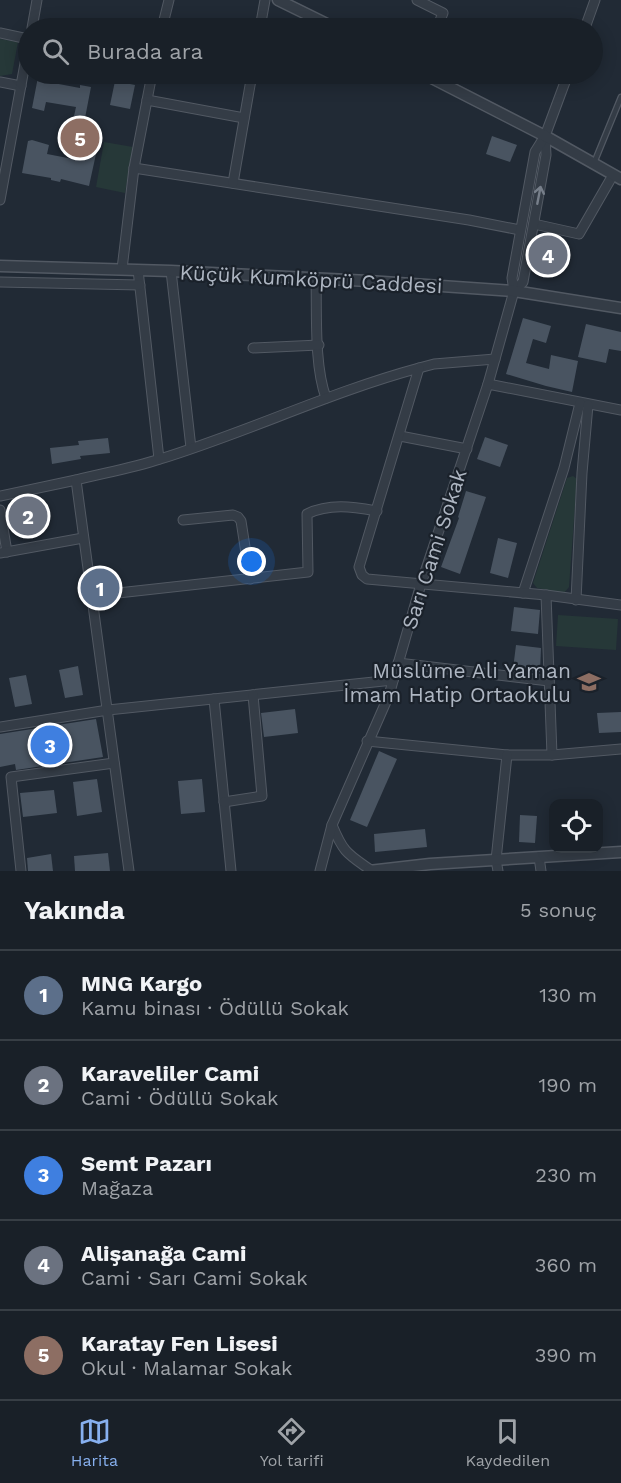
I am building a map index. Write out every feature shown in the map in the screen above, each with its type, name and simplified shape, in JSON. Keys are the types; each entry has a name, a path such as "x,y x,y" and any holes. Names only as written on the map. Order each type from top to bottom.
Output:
{"street":[{"path":"34,18 37,0"},
{"path":"164,18 169,0"},
{"path":"262,18 265,0"},
{"path":"278,0 315,18"},
{"path":"417,0 443,13 441,18"},
{"path":"589,18 595,0"},
{"path":"0,33 18,37"},
{"path":"0,82 21,86 0,200"},
{"path":"122,269 134,168 150,84"},
{"path":"233,183 250,84"},
{"path":"444,84 545,136 617,177 579,234 534,224"},
{"name":"Sarı Cami Sokak","path":"320,871 332,825 389,695 421,584 488,384 514,291 512,278 535,152 545,136 564,84"},
{"path":"147,100 244,118"},
{"name":"Sarı Cami Sokak","path":"514,291 522,282 534,224 546,155 545,136"},
{"path":"134,168 520,230"},
{"name":"Küçük Kumköprü Caddesi","path":"0,266 316,278 514,291 621,308"},
{"path":"138,270 159,459"},
{"path":"171,271 191,448"},
{"path":"316,278 318,345 322,386 326,398"},
{"path":"0,282 140,285"},
{"path":"253,348 318,345"},
{"path":"0,496 159,459 326,398 419,368 434,364 495,359"},
{"path":"419,368 359,567 362,575 368,579 546,595 621,605"},
{"path":"488,384 621,410"},
{"path":"523,593 584,404"},
{"path":"576,600 584,404"},
{"path":"400,436 467,449"},
{"path":"564,468 582,473"},
{"path":"76,480 129,871"},
{"path":"91,596 308,572 307,514 318,508 347,506 377,511"},
{"path":"0,510 4,553 83,538"},
{"path":"183,520 233,514 238,517 241,521 250,579"},
{"path":"546,595 552,754"},
{"path":"398,663 549,681"},
{"path":"0,727 108,710 393,680"},
{"path":"224,802 262,796 253,695"},
{"path":"214,699 231,871"},
{"path":"367,741 507,755 621,749"},
{"path":"497,865 507,755"},
{"path":"0,772 11,777 114,763"},
{"path":"11,777 21,871"},
{"path":"332,825 340,845 352,858 371,871 497,865 539,857 621,852"},
{"path":"539,857 542,871"}],"lane":[{"path":"594,163 621,97"}],"shaded area":[{"path":"0,39 18,42 12,74 0,76"},
{"path":"104,142 133,147 125,193 96,187"},
{"path":"573,476 577,479 569,587 564,593 537,588 533,583 567,478"},
{"path":"558,615 618,619 616,650 556,646"}],"building":[{"path":"37,84 91,87 85,118 74,116 76,107 46,102 44,111 32,108"},
{"path":"114,84 135,85 130,109 110,105"},
{"path":"492,136 517,145 510,162 486,154"},
{"path":"28,141 49,145 47,154 73,159 75,150 96,154 89,186 22,173"},
{"path":"547,240 563,258 549,270 535,255 536,250"},
{"path":"523,318 551,326 546,343 533,339 526,363 549,369 551,355 578,361 572,392 506,374"},
{"path":"586,324 621,332 621,351 609,349 606,363 578,357"},
{"path":"485,437 508,445 500,467 477,459"},
{"path":"108,438 110,453 80,456 81,459 52,464 50,448 79,445 78,441"},
{"path":"466,491 486,497 460,574 441,567"},
{"path":"27,500 44,519 29,532 12,513"},
{"path":"498,538 517,543 508,578 490,573"},
{"path":"514,607 540,610 538,634 511,631"},
{"path":"516,645 541,648 540,672 513,669"},
{"path":"78,666 83,695 65,698 59,670"},
{"path":"26,675 32,704 15,707 9,678"},
{"path":"295,709 298,733 264,737 261,713"},
{"path":"621,712 621,732 599,733 597,713"},
{"path":"96,719 103,757 16,770 15,764 0,767 0,734"},
{"path":"379,751 397,759 367,827 350,820"},
{"path":"97,779 102,812 77,816 73,782"},
{"path":"202,779 205,812 181,814 178,781"},
{"path":"54,790 57,813 23,817 20,793"},
{"path":"520,815 537,816 535,843 519,842"},
{"path":"425,829 427,847 375,852 374,834"},
{"path":"108,853 110,871 75,871 74,856"},
{"path":"51,854 53,871 28,871 27,858"}],"place":[{"name":"Karatay Fen Lisesi","path":"80,138"},
{"name":"Alişanağa Cami","path":"548,255"},
{"name":"Karaveliler Cami","path":"28,516"},
{"name":"MNG Kargo","path":"100,588"},
{"name":"Müslüme Ali Yaman İmam Hatip Ortaokulu","path":"589,682"},
{"name":"Semt Pazarı","path":"50,745"}]}
